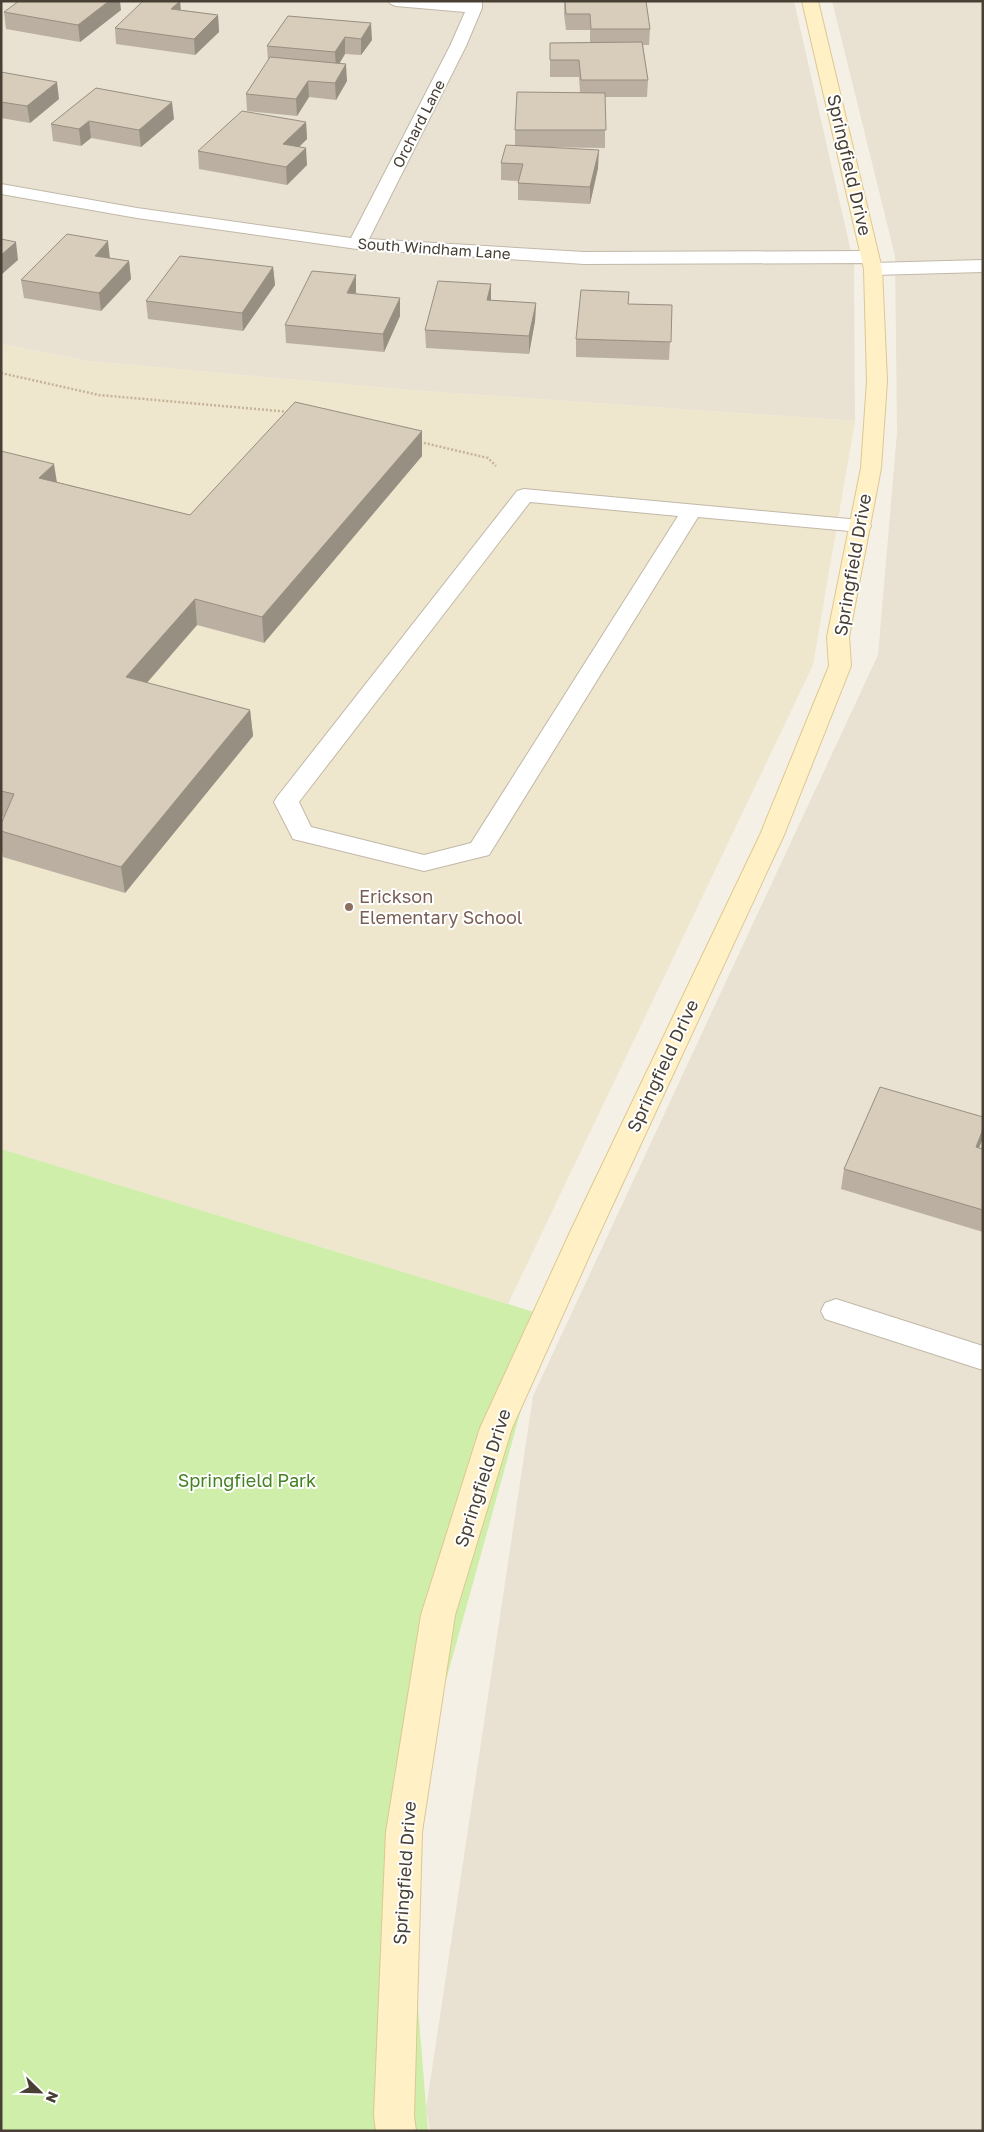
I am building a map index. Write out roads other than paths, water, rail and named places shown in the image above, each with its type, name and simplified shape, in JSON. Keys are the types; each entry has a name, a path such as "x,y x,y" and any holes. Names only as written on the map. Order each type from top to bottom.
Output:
{"street":[{"path":"396,1 474,4"},
{"name":"Springfield Drive","path":"396,2131 394,2116 404,1832 438,1615 496,1428 586,1230 772,835 840,666 838,637 871,468 877,381 872,263 810,1"},
{"name":"Orchard Lane","path":"357,244 458,46 474,4"},
{"name":"South Windham Lane","path":"1,189 136,214 357,244 584,258 983,266"},
{"path":"692,510 480,849 424,863 302,833 286,802 524,495 692,510 860,526"},
{"path":"836,1311 983,1358"}],"place":[{"name":"Erickson Elementary School","path":"349,907"}],"park label":[{"name":"Springfield Park","path":"247,1481"}]}
